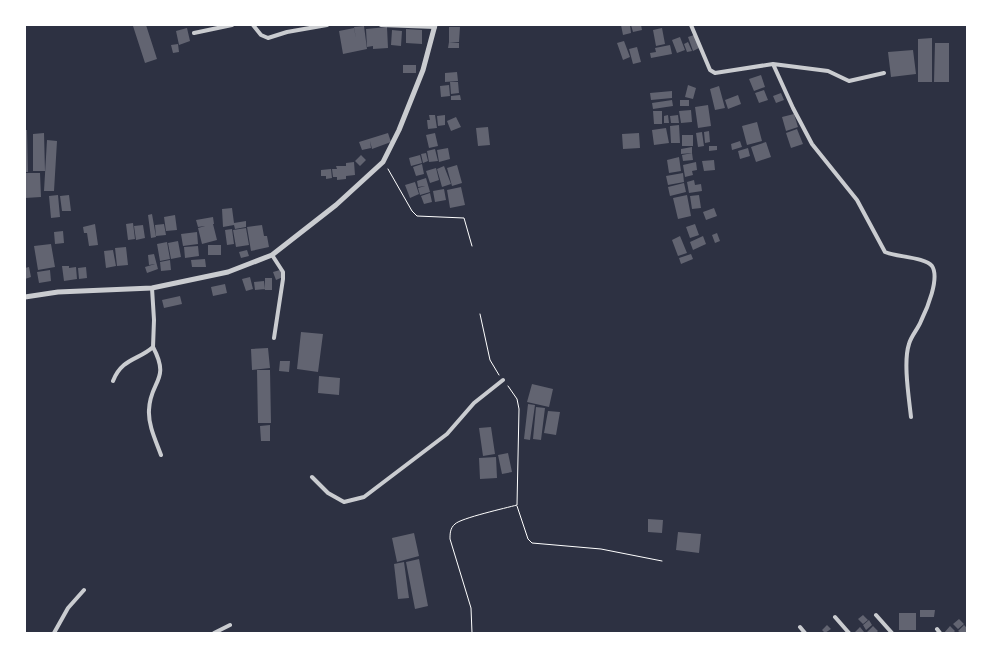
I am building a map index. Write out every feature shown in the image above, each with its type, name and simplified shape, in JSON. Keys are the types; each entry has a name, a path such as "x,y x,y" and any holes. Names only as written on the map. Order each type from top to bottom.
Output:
{"street":[{"path":"194,33 232,25"},
{"path":"253,25 261,35 268,38 287,32 327,25"},
{"path":"25,297 58,292 152,288 228,272 272,255 336,205 383,162 400,130 423,70 435,26 380,25"},
{"path":"691,25 710,70 715,74 773,64 828,71 849,81 884,73"},
{"path":"773,64 810,140 857,200 885,252 926,262 932,266 934,286 922,320 909,343 907,355 910,417"},
{"path":"272,255 283,272 283,284 274,338"},
{"path":"152,288 154,297 152,347 158,358 160,375 148,413 161,455"},
{"path":"113,381 115,375 131,359 152,347"},
{"path":"312,476 328,493 344,502 364,497 447,434 474,404 503,380"},
{"path":"54,633 68,608 84,590"},
{"path":"876,615 892,633"},
{"path":"835,617 849,633"},
{"path":"214,633 230,625"},
{"path":"800,627 805,633"}],"path":[{"path":"383,162 412,211 417,216 464,218 472,246"},
{"path":"480,314 490,360 495,371 516,399 519,410 517,505 528,539 532,542 601,549 662,561"},
{"path":"472,633 471,608 450,539 450,532 455,524 464,520 517,505"}],"building":[{"path":"146,25 157,59 145,63 133,26"},
{"path":"621,25 630,25 631,33 623,35"},
{"path":"631,25 641,25 642,30 633,32"},
{"path":"364,26 367,49 343,54 339,31 354,28 356,38 354,27"},
{"path":"387,27 388,48 373,49 373,46 367,47 366,29"},
{"path":"449,27 460,27 459,42 449,42"},
{"path":"187,28 190,41 179,45 176,31"},
{"path":"662,28 665,44 656,46 653,30"},
{"path":"406,29 422,30 422,44 406,43"},
{"path":"392,30 402,31 401,46 391,45"},
{"path":"694,35 699,48 693,51 688,37"},
{"path":"680,37 685,50 677,53 672,40"},
{"path":"932,38 932,82 918,82 918,39"},
{"path":"624,41 630,57 623,60 617,43"},
{"path":"449,42 459,43 459,48 448,48"},
{"path":"688,42 692,51 687,52 684,44"},
{"path":"935,43 949,43 949,82 934,82"},
{"path":"178,44 179,52 173,53 171,45"},
{"path":"670,45 672,54 651,58 650,53 656,52 655,48"},
{"path":"637,47 641,62 633,64 629,49"},
{"path":"913,50 916,74 891,77 888,52"},
{"path":"403,65 416,65 416,73 403,73"},
{"path":"457,72 458,81 445,82 445,73"},
{"path":"761,75 765,87 754,91 749,79"},
{"path":"450,82 458,82 459,93 451,94"},
{"path":"449,85 450,96 441,97 440,86"},
{"path":"688,85 696,88 693,99 685,97"},
{"path":"719,86 725,108 715,110 710,89"},
{"path":"764,90 768,100 759,103 755,93"},
{"path":"672,91 672,98 651,100 650,93"},
{"path":"781,93 784,100 776,103 773,96"},
{"path":"460,95 461,100 451,100 451,96"},
{"path":"738,95 741,104 728,109 725,100"},
{"path":"672,100 673,106 653,109 652,103"},
{"path":"680,100 689,100 689,106 680,106"},
{"path":"708,105 711,126 698,128 695,107"},
{"path":"691,110 692,122 681,123 679,111"},
{"path":"653,111 662,111 662,124 654,124"},
{"path":"794,114 798,127 786,131 782,117"},
{"path":"429,115 435,115 437,128 428,129 427,120 430,120"},
{"path":"445,115 445,125 438,126 437,116"},
{"path":"668,115 669,123 664,123 664,116"},
{"path":"678,115 679,123 671,123 670,116"},
{"path":"456,117 461,127 451,131 447,121"},
{"path":"757,122 762,141 747,145 742,126"},
{"path":"679,125 680,143 671,143 670,126"},
{"path":"488,127 490,145 478,146 476,128"},
{"path":"666,128 669,143 654,145 652,130"},
{"path":"797,129 803,144 791,148 786,133"},
{"path":"25,130 27,130 28,172 25,172"},
{"path":"709,131 710,142 705,143 704,132"},
{"path":"702,132 704,146 698,147 696,133"},
{"path":"44,133 45,171 33,171 33,134"},
{"path":"388,133 391,142 372,149 370,141 371,148 362,150 359,142"},
{"path":"435,133 438,146 429,148 426,135"},
{"path":"639,133 640,148 623,149 622,134"},
{"path":"682,135 693,135 693,146 682,146"},
{"path":"47,140 57,141 54,191 44,191"},
{"path":"740,141 742,147 732,150 731,144"},
{"path":"766,142 771,157 756,162 751,147"},
{"path":"709,146 717,146 717,150 709,151"},
{"path":"692,147 692,153 681,154 681,149"},
{"path":"448,148 450,159 439,162 437,150"},
{"path":"748,148 750,156 740,159 738,151"},
{"path":"435,149 438,161 429,162 427,151"},
{"path":"426,153 428,161 423,163 421,154"},
{"path":"692,153 693,160 683,161 682,155"},
{"path":"361,155 366,160 360,166 355,161"},
{"path":"420,155 422,163 411,166 409,158"},
{"path":"679,157 681,171 669,173 667,160"},
{"path":"714,160 715,170 704,171 702,161"},
{"path":"354,162 355,175 337,180 337,177 333,177 332,169 337,169 336,166 346,166 346,163"},
{"path":"696,162 697,170 692,171 693,175 685,177 683,165"},
{"path":"422,164 424,174 416,176 413,167"},
{"path":"457,165 462,183 452,186 447,168"},
{"path":"444,166 451,184 442,187 437,169"},
{"path":"436,168 439,180 430,183 426,171"},
{"path":"331,169 332,178 326,179 326,176 321,176 321,170"},
{"path":"25,173 40,173 41,197 25,198"},
{"path":"683,173 684,182 668,185 666,176"},
{"path":"426,178 430,192 420,195 418,188 425,186 418,187 417,181"},
{"path":"694,180 695,185 701,184 702,191 689,193 687,182"},
{"path":"415,182 419,194 410,198 405,185"},
{"path":"684,183 686,192 670,196 668,187"},
{"path":"461,187 465,205 450,208 447,190"},
{"path":"444,189 446,200 435,202 433,191"},
{"path":"430,193 432,202 424,204 421,196"},
{"path":"58,195 60,217 51,218 49,196"},
{"path":"69,195 71,211 62,211 60,196"},
{"path":"687,195 691,216 678,219 673,198"},
{"path":"699,195 701,208 692,209 690,196"},
{"path":"232,208 234,223 246,221 246,227 235,229 234,225 223,227 222,209"},
{"path":"714,208 717,216 706,220 703,212"},
{"path":"152,214 156,237 151,238 148,215"},
{"path":"175,215 177,230 166,231 164,217"},
{"path":"213,217 217,240 202,244 198,228 205,226 198,227 196,220"},
{"path":"133,223 135,239 128,240 126,224"},
{"path":"95,224 98,245 89,246 87,233 84,233 83,227"},
{"path":"164,224 166,235 156,236 155,225"},
{"path":"695,224 699,235 690,238 686,227"},
{"path":"143,225 145,238 136,240 134,226"},
{"path":"262,225 269,247 251,251 247,227"},
{"path":"246,228 249,245 236,247 233,230"},
{"path":"232,229 234,244 227,245 225,230"},
{"path":"63,231 64,243 55,244 54,232"},
{"path":"197,232 198,244 183,246 181,234"},
{"path":"717,233 720,241 715,243 712,235"},
{"path":"680,236 687,253 678,256 672,240"},
{"path":"703,236 706,244 693,250 690,242"},
{"path":"178,241 181,257 171,259 168,243"},
{"path":"167,242 170,259 160,261 157,244"},
{"path":"51,244 55,267 38,270 34,246"},
{"path":"208,245 221,245 221,255 208,255"},
{"path":"198,246 199,256 185,258 184,247"},
{"path":"126,247 128,265 117,266 115,248"},
{"path":"113,250 116,266 106,268 104,251"},
{"path":"247,250 249,256 241,258 239,252"},
{"path":"154,254 158,269 147,273 145,267 155,264 149,265 148,255"},
{"path":"691,254 693,259 681,264 679,258"},
{"path":"205,259 206,267 192,267 191,260"},
{"path":"170,260 171,270 161,271 160,262"},
{"path":"62,266 76,267 77,279 64,281"},
{"path":"29,267 31,277 25,279 25,268"},
{"path":"86,267 87,278 79,279 78,268"},
{"path":"50,270 51,281 39,283 37,272"},
{"path":"280,270 283,277 276,280 273,272"},
{"path":"250,277 253,289 246,291 242,279"},
{"path":"265,278 272,278 272,290 265,290"},
{"path":"264,281 265,289 255,290 254,282"},
{"path":"225,284 227,293 213,296 211,287"},
{"path":"180,296 182,304 164,308 162,300"},
{"path":"301,332 323,334 318,372 297,369"},
{"path":"268,348 270,368 252,370 251,349"},
{"path":"280,361 290,361 289,372 279,371"},
{"path":"257,370 270,370 271,423 258,423"},
{"path":"319,376 340,378 339,395 318,393"},
{"path":"532,384 553,389 549,407 527,402"},
{"path":"528,404 535,405 530,440 524,439"},
{"path":"536,407 545,408 541,440 533,439"},
{"path":"548,411 560,412 556,435 544,433"},
{"path":"270,425 270,441 261,441 260,426"},
{"path":"491,427 495,454 483,456 479,428"},
{"path":"508,453 512,472 502,474 498,455"},
{"path":"496,457 497,478 480,479 479,458"},
{"path":"648,519 663,520 662,533 648,532"},
{"path":"678,532 701,534 699,553 676,550"},
{"path":"414,533 419,556 397,562 392,538"},
{"path":"419,559 428,606 415,609 406,562"},
{"path":"404,562 409,598 398,599 394,564"},
{"path":"920,610 935,610 934,617 920,617"},
{"path":"899,613 916,613 916,630 899,630"},
{"path":"863,615 868,620 863,624 858,619"},
{"path":"959,619 964,624 958,629 953,624"},
{"path":"869,620 872,625 866,630 863,625"},
{"path":"827,625 831,629 825,633 822,630"},
{"path":"964,625 967,628 967,632 961,633 958,631"},
{"path":"873,626 878,631 876,633 866,633"},
{"path":"950,626 955,631 953,633 944,633"},
{"path":"860,627 864,632 854,633"}]}
